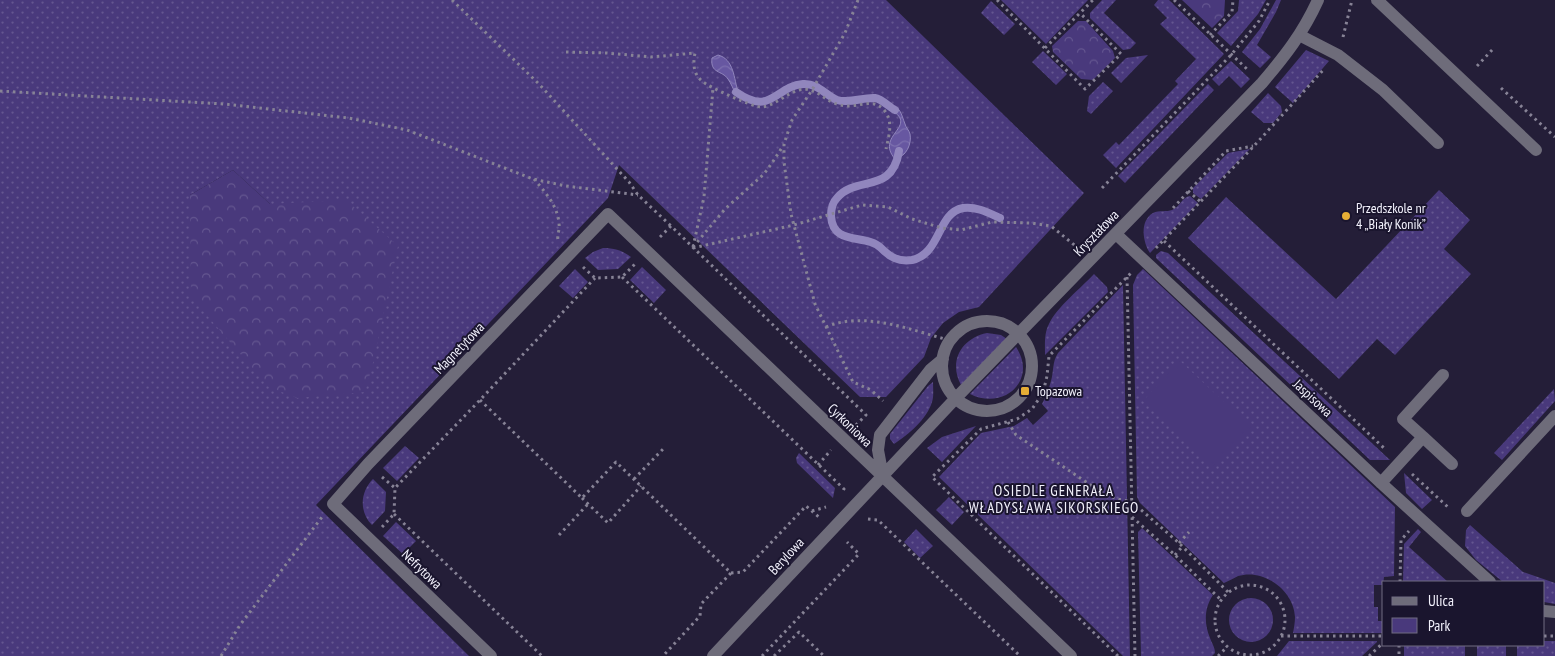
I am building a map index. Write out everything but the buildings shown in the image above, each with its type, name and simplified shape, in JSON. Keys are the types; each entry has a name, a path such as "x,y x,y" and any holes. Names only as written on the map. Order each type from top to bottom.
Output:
{"street":[{"name":"Kryształowa","path":"883,477 956,398 1262,83 1291,48 1308,22 1318,0"},
{"path":"1377,0 1536,150"},
{"path":"1299,36 1335,54 1383,90 1438,143"},
{"name":"Cyrkoniowa","path":"608,214 1071,656"},
{"name":"Magnetytowa","path":"333,504 368,464 608,214"},
{"name":"Jaspisowa","path":"1116,234 1381,483 1489,581"},
{"path":"983,321 997,321 1009,326 1020,334 1029,347 1033,362 1031,377 1025,391 1014,402 1000,409 984,411 969,407 956,398 947,387 943,373 943,359 950,341 959,331 970,324 983,321"},
{"path":"883,477 878,450 880,435 931,369 943,359"},
{"path":"1443,375 1403,419 1452,464"},
{"path":"1462,512 1555,416"},
{"path":"1381,483 1423,437"},
{"name":"Berylowa","path":"713,656 883,477"},
{"name":"Nefrytowa","path":"333,504 491,656"}],"path":[{"path":"452,0 539,84 629,182 638,196 866,415 850,430"},
{"path":"693,248 725,209 764,174 772,163 784,144 792,120 845,33 858,0"},
{"path":"997,0 1085,89 1122,54 1080,13"},
{"path":"1045,48 1093,0"},
{"path":"1174,0 1249,71"},
{"path":"1210,35 1232,12 1233,0"},
{"path":"1102,188 1231,55 1260,21 1270,0"},
{"path":"1118,656 932,477 981,429 1016,419 1032,408 1043,393 1049,356 1164,241 1330,64 1345,34 1352,0"},
{"path":"1477,66 1492,49"},
{"path":"566,52 651,57 695,53 693,61 695,71 701,81 750,105 760,107 800,89 812,90 837,105 847,107 875,103 888,114 890,125 886,149"},
{"path":"693,248 704,197 714,88"},
{"path":"0,91 224,104 349,118 407,130 534,179 566,186 638,196"},
{"path":"784,144 794,225 815,304 854,382 871,390 897,412"},
{"path":"1173,208 1226,151 1254,146"},
{"path":"534,179 546,192 555,207 559,224 557,238 561,246"},
{"path":"1188,191 1200,202"},
{"path":"693,248 794,225 862,205 888,207 918,221 942,228 961,230 992,222 1051,226 1091,260"},
{"path":"656,242 671,226"},
{"path":"1164,241 1400,463 1462,512"},
{"path":"377,532 394,514 395,488 595,278 622,276 637,262"},
{"path":"579,263 595,278"},
{"path":"622,276 844,489 838,497"},
{"path":"1127,277 1135,656"},
{"path":"826,327 842,321 868,321 885,323 950,341"},
{"path":"480,400 608,523 641,486"},
{"path":"1008,422 1016,435 1101,492 1117,499 1132,502 1228,592"},
{"path":"634,479 665,447"},
{"path":"818,465 833,448"},
{"path":"582,498 616,462 731,573"},
{"path":"378,473 395,488"},
{"path":"221,656 240,624 299,545 333,504"},
{"path":"559,535 588,504"},
{"path":"812,511 833,505"},
{"path":"662,656 700,616 701,604 731,573 743,572 806,506 821,519"},
{"path":"394,514 542,656"},
{"path":"1132,516 1221,600"},
{"path":"866,518 878,520 1020,656"},
{"path":"1400,581 1401,540 1413,526"},
{"path":"1175,555 1189,532"},
{"path":"762,656 858,554 845,540"},
{"path":"1248,584 1259,585 1277,596 1285,616 1285,626 1275,645 1257,654 1236,652 1227,647 1220,639 1216,630 1216,609 1221,600 1228,592 1238,586 1248,584"},
{"path":"774,656 799,632 824,656"},
{"path":"1281,636 1382,636"},
{"path":"1368,656 1382,644"},
{"path":"1218,656 1227,647"}],"green space":[{"path":"0,0 886,0 1084,193 979,307 959,312 943,323 931,338 924,357 886,397 860,397 619,165 608,198 316,505 469,656 0,656","holes":["233,170 270,204 190,195"]},
{"path":"1001,0 1088,0 1046,44"},
{"path":"1102,0 1116,0 1104,13 1136,43 1130,49 1123,50 1090,18 1090,13"},
{"path":"1158,0 1169,0 1224,54 1116,168 1103,155 1116,142 1119,145 1178,84 1175,81 1196,59 1160,24 1167,18 1154,5"},
{"path":"1182,0 1225,0 1224,16 1212,28"},
{"path":"1239,0 1266,0 1258,14 1231,46 1217,33 1238,11"},
{"path":"1276,0 1281,0 1257,45 1271,57 1260,68 1242,52 1260,29"},
{"path":"991,1 1015,24 1004,35 981,13"},
{"path":"1078,21 1086,21 1113,51 1115,58 1093,80 1081,79 1053,52 1052,46"},
{"path":"1306,50 1329,61 1293,103 1275,87"},
{"path":"1043,51 1067,74 1056,85 1032,62"},
{"path":"1148,55 1121,83 1111,73 1126,58"},
{"path":"1231,61 1250,79 1241,88 1229,76 1219,86 1212,79"},
{"path":"1103,82 1113,91 1091,114 1087,111 1089,96"},
{"path":"1208,84 1214,90 1125,183 1118,176"},
{"path":"1268,93 1281,106 1282,112 1273,123 1264,123 1251,112"},
{"path":"1250,149 1201,199 1193,193 1193,188 1228,153"},
{"path":"233,170 270,204 346,200 398,246 365,392 297,398 269,387 191,297 190,195"},
{"path":"1439,190 1470,220 1444,249 1471,274 1395,355 1377,339 1339,379 1188,238 1226,197 1336,299"},
{"path":"1190,196 1198,203 1150,253 1144,238 1146,221 1153,213 1172,210"},
{"path":"603,248 618,250 631,257 618,269 598,270 585,258"},
{"path":"1161,251 1168,253 1390,460 1370,460 1156,258 1156,255"},
{"path":"642,267 666,290 654,303 630,280"},
{"path":"575,269 588,282 573,298 559,286"},
{"path":"1143,269 1395,507 1394,576 1384,577 1382,585 1374,585 1374,607 1378,607 1378,621 1382,621 1382,633 1293,633 1295,617 1293,607 1289,598 1276,584 1258,575 1248,574 1238,576 1224,583 1140,503 1137,497 1133,285 1137,275"},
{"path":"1094,274 1107,287 1108,292 1045,355 1046,331 1052,318"},
{"path":"1123,285 1130,656 1123,656 939,477 981,433 1014,426 1027,418 1033,425 1048,411 1042,404 1049,387 1058,353"},
{"path":"987,333 1001,335 1007,339 961,385 956,367 960,352 964,345 971,340"},
{"path":"1016,347 1022,359 1023,371 1020,381 1014,389 1005,395 995,398 983,398 970,394"},
{"path":"1180,361 1251,427 1213,466 1143,401"},
{"path":"933,382 933,400 930,408 911,431 894,444 890,439 890,434"},
{"path":"1554,389 1555,401 1502,460 1494,453"},
{"path":"976,426 942,462 927,448 942,437"},
{"path":"405,446 419,458 397,481 383,468"},
{"path":"799,453 835,488 833,498 797,463 796,458"},
{"path":"1404,473 1432,500 1422,509 1406,493"},
{"path":"373,479 386,492 385,511 372,525 365,514 363,502 366,490"},
{"path":"949,497 964,512 952,525 936,510"},
{"path":"396,522 416,541 403,554 383,536"},
{"path":"1470,525 1523,572 1555,583 1555,604 1545,602 1545,581 1502,581 1476,560 1465,546 1466,530"},
{"path":"1142,528 1213,595 1208,605 1206,616 1208,633 1215,651 1212,656 1141,656 1138,532"},
{"path":"916,529 933,546 920,558 904,542"},
{"path":"1418,529 1421,532 1409,547 1447,581 1403,581 1404,544"},
{"path":"1255,598 1267,604 1272,611 1272,629 1267,636 1260,641 1247,642 1239,639 1232,632 1229,616 1232,608 1239,601"},
{"path":"1289,641 1377,642 1362,656 1277,656"},
{"path":"1545,641 1555,641 1555,656 1517,656 1517,646 1545,646"},
{"path":"1404,646 1465,646 1465,656 1404,656"},
{"path":"1477,646 1506,646 1506,656 1477,656"}],"water":[{"path":"718,55 723,57 730,65 738,92 736,94 726,76 713,67 712,58"},
{"path":"884,106 896,107 900,111 910,134 907,150 902,156 895,159 890,150 890,143 900,125 900,119 896,113"}],"waterway":[{"path":"736,92 758,102 766,101 794,86 808,84 817,87 837,100 847,101 875,98 895,110"},
{"path":"899,151 895,165 889,174 881,179 845,191 835,200 831,216 833,226 838,232 844,236 875,244 895,258 912,260 929,250 948,217 955,211 963,208 973,208 1000,218"}],"place":[{"name":"Przedszkole nr 4 „Biały Konik”","path":"1346,216"},
{"name":"Topazowa","path":"1025,391"}],"district":[{"name":"OSIEDLE GENERAŁA WŁADYSŁAWA SIKORSKIEGO","path":"1054,498"}]}
